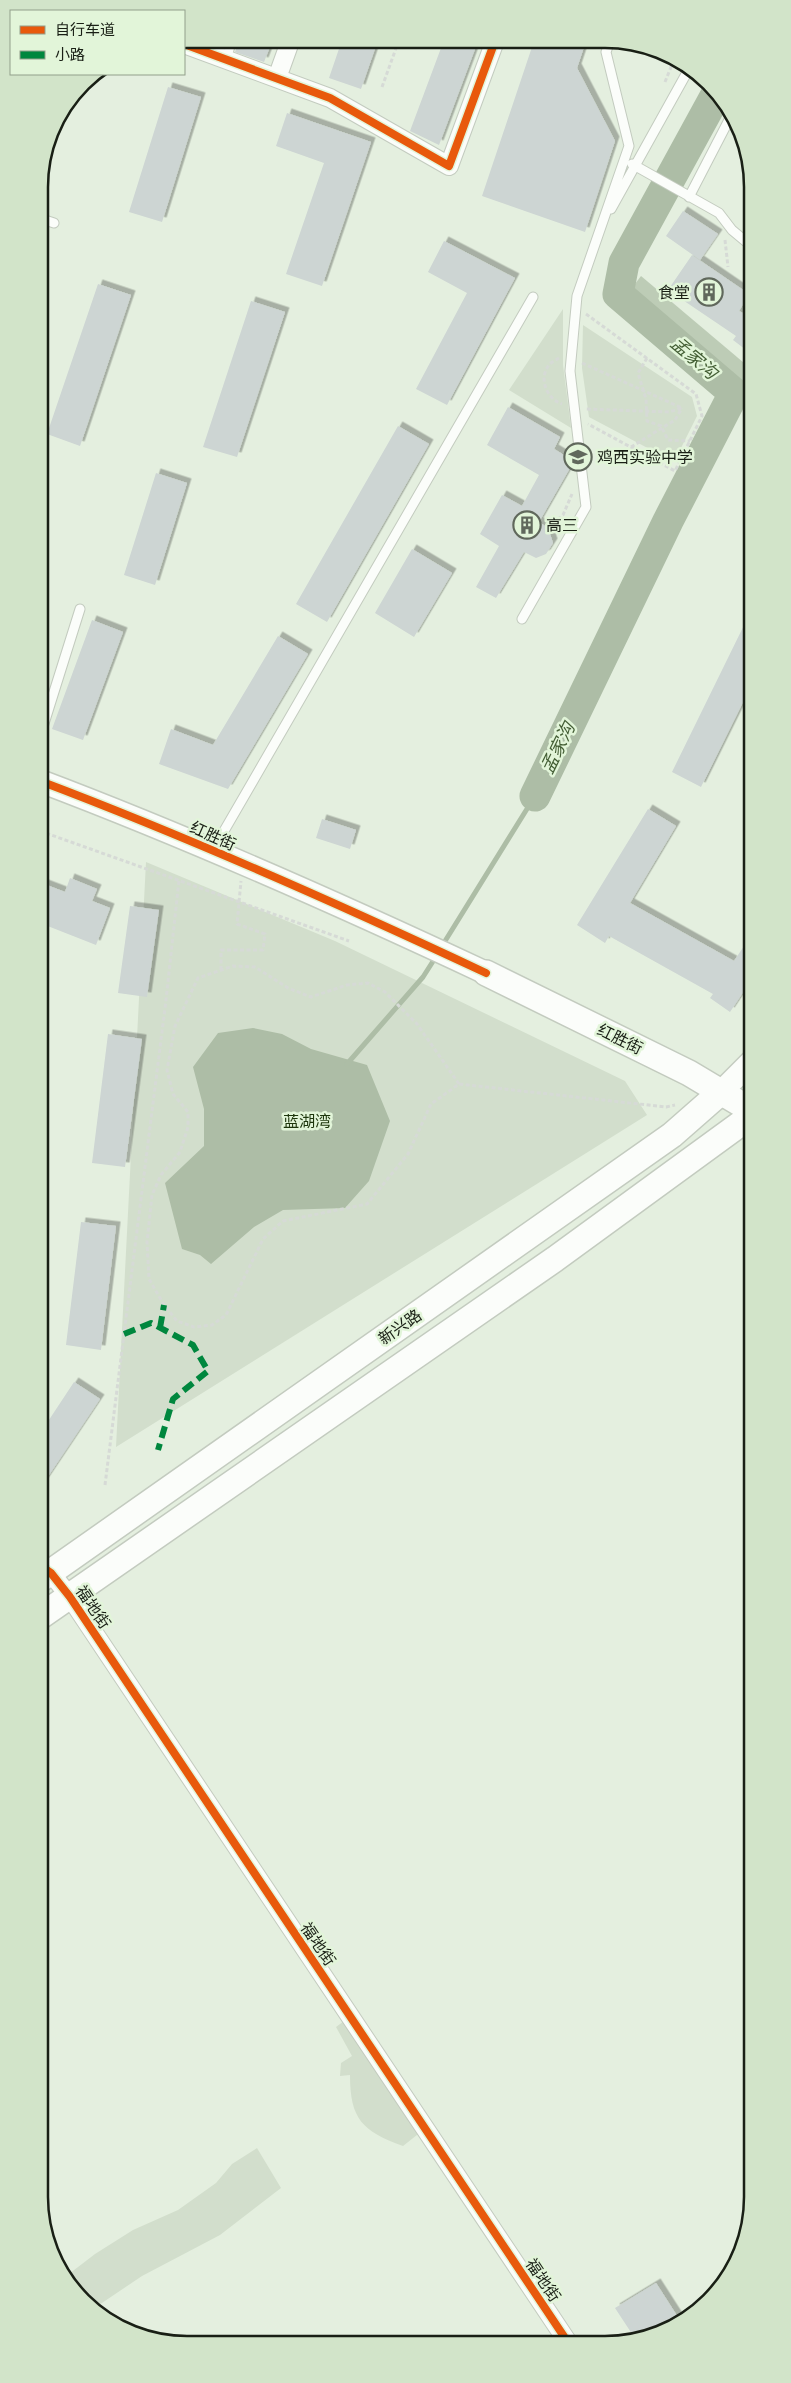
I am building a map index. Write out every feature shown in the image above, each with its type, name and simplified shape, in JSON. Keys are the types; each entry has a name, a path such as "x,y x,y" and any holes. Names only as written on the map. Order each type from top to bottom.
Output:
{"main road":[{"name":"红胜街","path":"486,973 689,1073 744,1106"},
{"name":"新兴路","path":"48,1570 672,1135 721,1092"},
{"name":"新兴路","path":"48,1611 555,1259 744,1121"}],"street":[{"path":"194,48 330,98 449,166 492,48"},
{"path":"277,78 288,48"},
{"name":"红胜街","path":"48,784 143,820 374,920 486,973"},
{"name":"新兴路","path":"721,1092 744,1069"},
{"name":"福地街","path":"48,1577 70,1597 563,2336"}],"lane":[{"path":"226,60 229,48"},
{"path":"608,48 606,52 628,147 628,162 678,192 719,213 732,230 744,240"},
{"path":"598,233 686,74"},
{"path":"689,197 728,123"},
{"path":"522,619 586,507 570,370 577,296 628,147"},
{"path":"48,221 54,223"},
{"path":"212,850 533,297"},
{"path":"48,711 80,609"}],"path":[{"path":"382,87 396,48"},
{"path":"665,84 672,65"},
{"path":"579,419 675,471 702,416 696,394 582,311 581,319"},
{"path":"568,359 560,357 549,365 544,379 546,392 555,402 570,407"},
{"path":"647,358 638,374 646,399 645,411 647,421 661,426 668,440 690,441"},
{"path":"576,360 682,408"},
{"path":"578,409 669,412 682,408"},
{"path":"631,447 675,420 682,408"},
{"path":"548,528 563,516 574,490"},
{"path":"48,834 349,941"},
{"path":"221,970 221,950 263,950 265,934 237,924 242,863"},
{"path":"104,1485 180,880"},
{"path":"459,1084 417,1024 385,992 368,983 346,986 311,997 288,988 255,968 234,966 198,978 175,1026 167,1070 173,1094 188,1112 188,1127 180,1152 161,1175 152,1195 148,1242 149,1279 177,1321 194,1327 212,1325 226,1316 264,1239 283,1221 367,1204 408,1154 431,1104 459,1084 666,1107 685,1102"}],"green space":[{"path":"563,309 563,365 571,428 509,390"},
{"path":"583,325 692,397 697,416 674,462 589,417 582,368"},
{"name":"蓝湖湾","path":"146,862 335,941 625,1081 647,1115 116,1447"},
{"path":"348,2018 422,2131 403,2146 368,2129 356,2113 350,2075 340,2076 341,2063 352,2056 336,2027"},
{"path":"257,2148 281,2188 220,2235 142,2276 99,2305 76,2281 71,2273 95,2254 133,2230 178,2210 216,2183 232,2164"}],"shaded area":[{"path":"641,276 744,363 744,389 629,292"},
{"name":"蓝湖湾","path":"253,1028 282,1034 311,1049 367,1065 390,1121 369,1181 345,1208 283,1210 254,1227 211,1264 200,1255 182,1249 165,1183 204,1146 204,1109 193,1067 218,1033"}],"building":[{"path":"237,48 269,48 264,62 235,52"},
{"path":"339,48 375,48 361,89 329,78"},
{"path":"441,48 475,48 439,145 410,131"},
{"path":"532,48 584,48 577,68 615,141 585,232 482,196"},
{"path":"168,87 201,97 162,222 129,212"},
{"path":"287,113 371,142 322,286 286,274 324,163 276,146"},
{"path":"683,211 718,234 700,260 666,236"},
{"path":"444,241 515,278 447,405 416,389 467,293 428,272"},
{"name":"食堂","path":"692,255 744,291 744,303 739,311 744,314 744,348 733,340 736,336 668,290"},
{"path":"98,284 131,295 80,446 48,434"},
{"path":"251,301 285,312 237,457 203,447"},
{"path":"508,407 560,437 554,449 574,461 539,522 548,528 553,543 546,554 536,558 524,552 496,598 476,587 499,546 480,534 502,495 522,506 539,475 487,445"},
{"path":"398,426 429,444 327,622 296,604"},
{"path":"156,473 187,483 155,585 124,575"},
{"path":"412,549 452,573 414,637 375,613"},
{"path":"92,620 123,632 83,740 52,729"},
{"path":"744,626 744,701 701,787 672,772"},
{"path":"278,636 308,654 228,789 159,764 171,729 213,745"},
{"path":"648,809 676,826 630,903 734,961 744,947 744,992 730,1012 710,998 713,994 609,936 605,943 577,925"},
{"path":"322,819 356,830 350,849 316,838"},
{"path":"70,878 97,889 92,901 110,908 96,945 48,926 48,886 65,892"},
{"path":"130,906 159,910 147,997 118,993"},
{"path":"108,1034 142,1039 125,1167 92,1163"},
{"path":"81,1222 116,1226 101,1350 66,1345"},
{"path":"74,1382 100,1399 48,1477 48,1421"},
{"path":"656,2283 677,2315 649,2328 631,2333 615,2308"}],"waterway":[{"name":"孟家沟","path":"535,796 668,521 734,393 618,294 624,263 713,100"},
{"path":"442,946 535,796"},
{"path":"347,1064 423,977 437,955"}],"marked path":[{"path":"160,1328 164,1305"},
{"path":"124,1334 151,1323 193,1345 208,1371 173,1399 158,1450"}],"cycle path":[{"path":"195,48 330,98 449,166 492,48"},
{"path":"48,784 153,825 264,872 486,973"},
{"path":"48,1571 70,1597 564,2336"}],"place":[{"name":"食堂","path":"709,292"},
{"name":"鸡西实验中学","path":"578,457"},
{"name":"高三","path":"527,525"}]}
